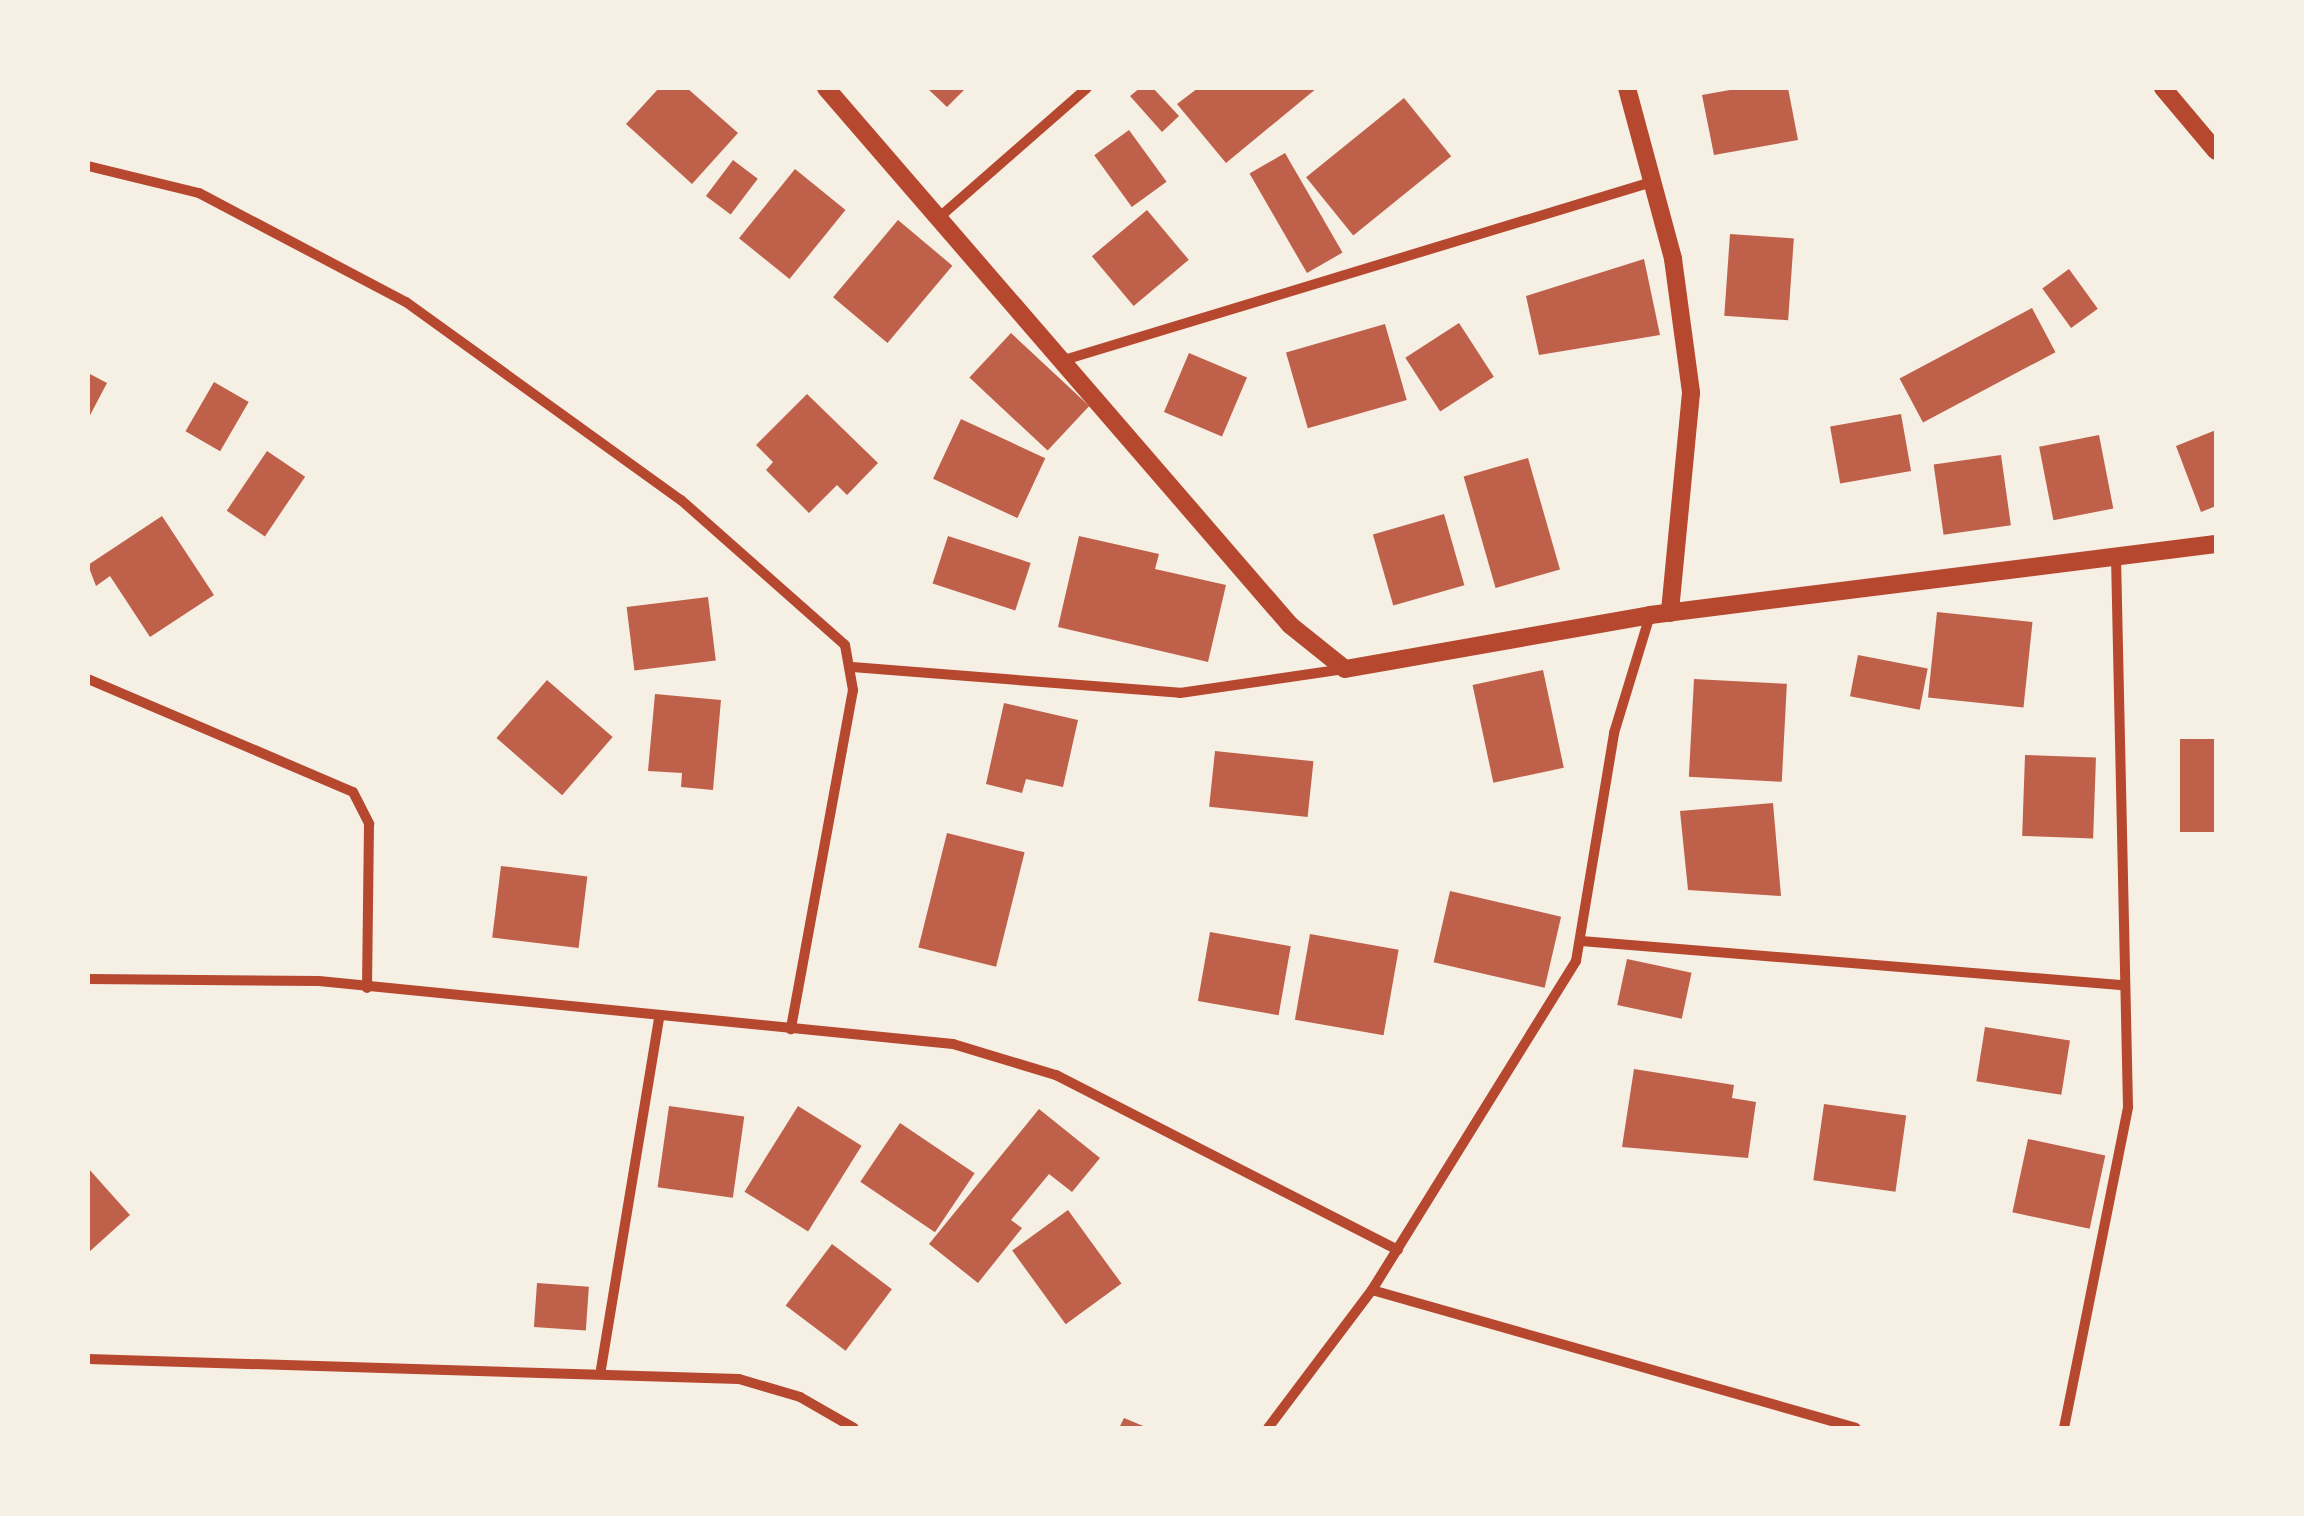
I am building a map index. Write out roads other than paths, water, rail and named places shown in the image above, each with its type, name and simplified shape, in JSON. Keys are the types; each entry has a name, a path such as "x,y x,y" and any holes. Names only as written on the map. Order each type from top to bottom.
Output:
{"street":[{"path":"826,88 943,214 1290,625 1345,669"},
{"path":"943,214 1088,88"},
{"path":"1628,88 1655,181 1690,393 1670,613"},
{"path":"2163,88 2216,150"},
{"path":"88,166 199,194 406,302 696,513 818,613 852,666 791,1028"},
{"path":"1064,360 1655,181"},
{"path":"852,666 1180,693 1345,669 1650,615 2216,544"},
{"path":"2064,1428 2128,1107 2120,985 2116,558"},
{"path":"1268,1428 1372,1290 1564,985 1581,941 1614,733 1650,615"},
{"path":"88,679 354,792 369,824 367,988"},
{"path":"1581,941 2120,985"},
{"path":"88,978 367,988 659,1020 886,1032 1041,1070 1398,1250"},
{"path":"601,1369 659,1020"},
{"path":"1372,1290 1856,1428"},
{"path":"88,1359 601,1369 769,1385 854,1428"}]}
